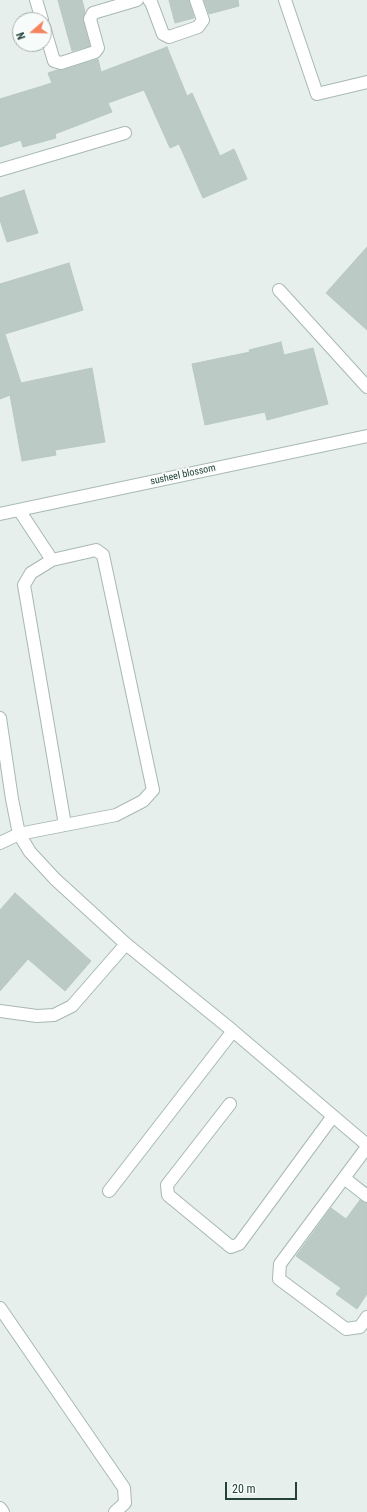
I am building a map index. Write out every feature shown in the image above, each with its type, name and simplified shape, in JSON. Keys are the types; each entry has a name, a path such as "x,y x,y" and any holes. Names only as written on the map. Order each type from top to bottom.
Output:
{"street":[{"path":"36,0 40,12"},
{"path":"51,52 54,61 61,63 95,52 98,48 90,19 92,13 137,0"},
{"path":"149,0 163,34 168,37 198,27 203,20 196,0"},
{"path":"285,0 317,94 367,82"},
{"path":"0,170 125,133"},
{"path":"279,290 367,387"},
{"name":"susheel blossom","path":"0,514 367,436"},
{"path":"19,510 52,560"},
{"path":"0,843 20,834 116,815 143,801 153,790 103,556 96,550 52,560 31,572 24,585 65,825"},
{"path":"0,718 12,798 20,834 30,852 55,879 126,944 233,1031 367,1146 280,1264 279,1279 346,1329 360,1327 367,1317"},
{"path":"0,1011 37,1016 54,1015 72,1006 126,944"},
{"path":"109,1191 233,1031"},
{"path":"230,1104 167,1185 168,1195 231,1247 239,1244 333,1116"},
{"path":"344,1178 367,1196"},
{"path":"0,1308 124,1488 125,1503 115,1512"},
{"path":"0,1508 3,1512"}],"building":[{"path":"58,0 82,0 85,12 83,21 90,46 72,51"},
{"path":"169,0 189,0 194,18 175,23"},
{"path":"204,0 238,0 239,6 209,14"},
{"path":"167,47 187,96 192,93 220,156 234,149 247,179 203,198 179,144 170,148 144,90 108,103 112,112 55,134 56,138 23,147 21,140 0,147 0,99 52,83 48,73 57,70 63,70 98,59 101,72"},
{"path":"24,190 38,233 7,242 0,220 0,198"},
{"path":"367,247 367,330 326,293"},
{"path":"69,263 83,310 5,334 21,383 92,368 105,442 55,450 56,455 22,461 10,395 0,399 0,284"},
{"path":"281,342 284,355 313,348 328,404 267,420 265,412 205,425 192,364 250,352 249,350"},
{"path":"15,893 91,961 65,991 28,959 0,991 0,910"},
{"path":"360,1200 367,1203 367,1294 357,1309 336,1294 341,1288 296,1256 331,1208 346,1219"}]}
